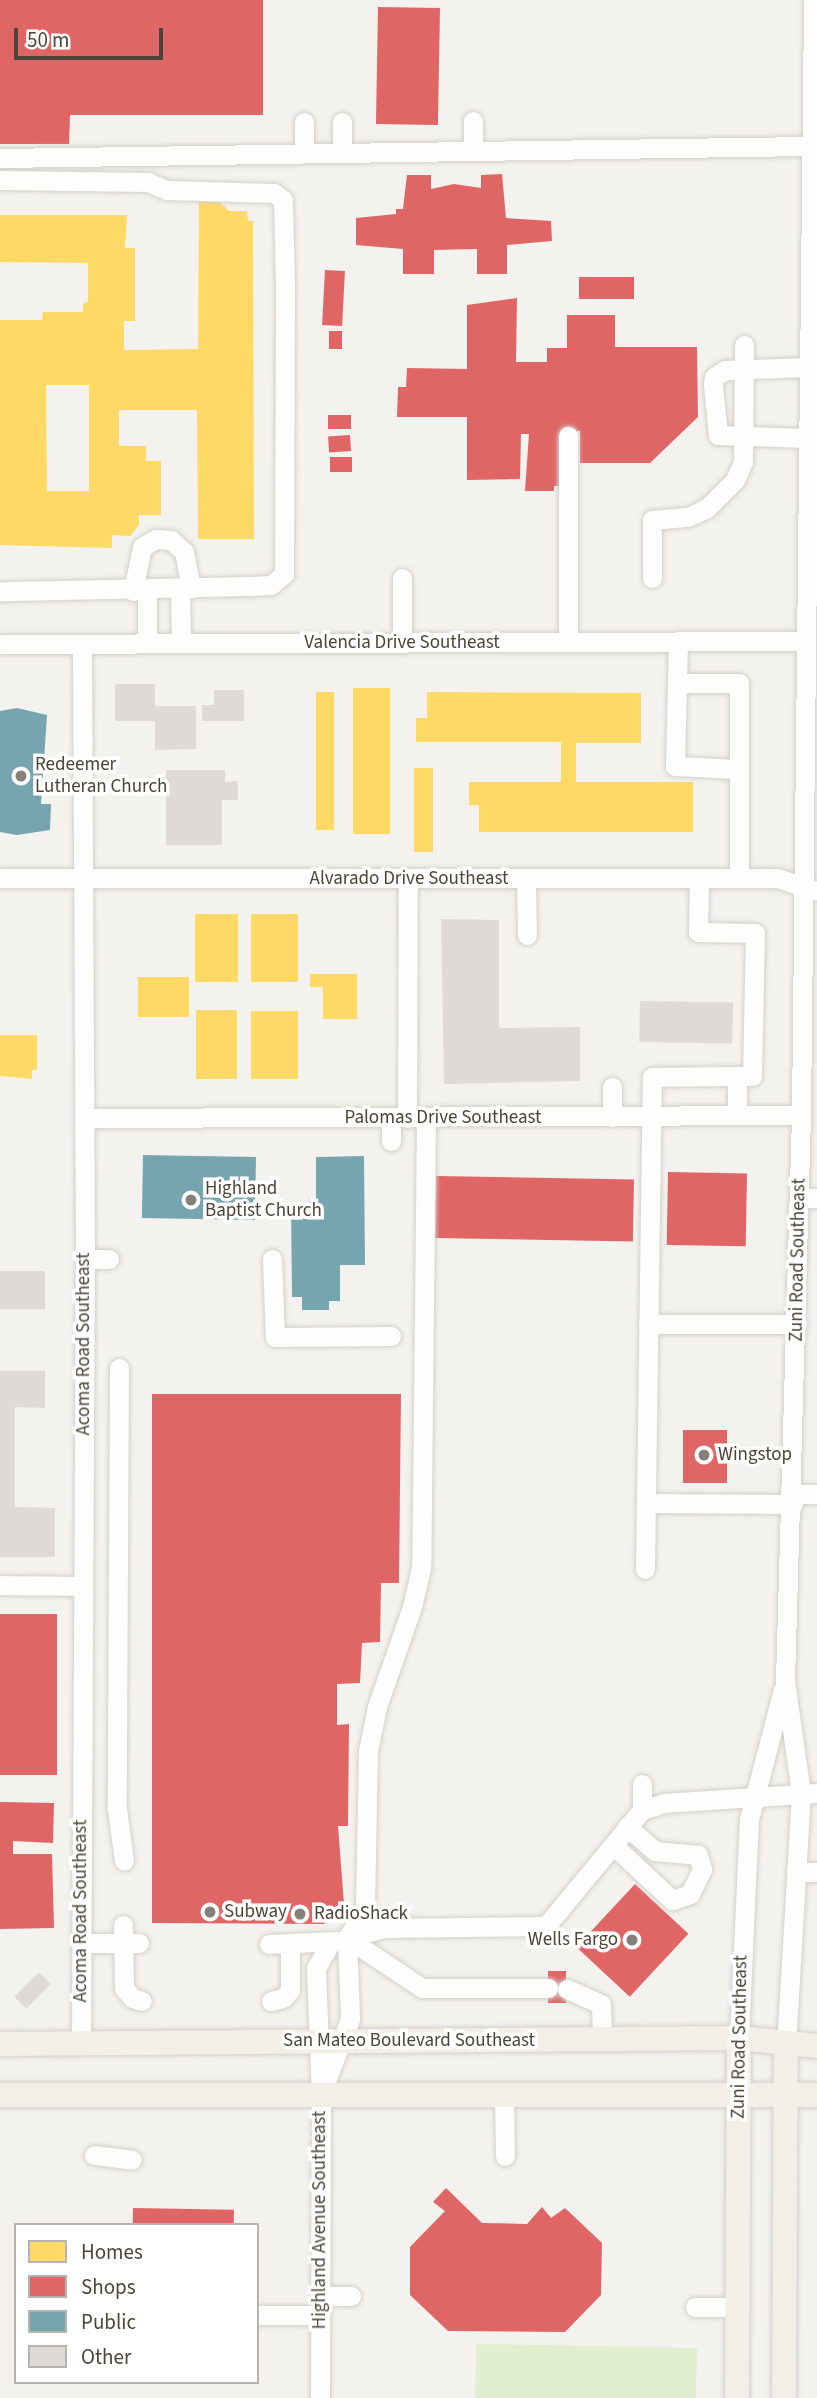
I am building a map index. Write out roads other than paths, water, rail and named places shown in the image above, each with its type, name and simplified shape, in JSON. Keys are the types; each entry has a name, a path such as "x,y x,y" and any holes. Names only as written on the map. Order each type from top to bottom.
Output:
{"main road":[{"name":"San Mateo Boulevard Southeast","path":"0,2044 739,2038 786,2046 817,2046"},
{"name":"Zuni Road Southeast","path":"737,2398 739,2038"},
{"name":"Zuni Road Southeast","path":"784,2398 786,2046"},
{"path":"0,2095 817,2095"}],"street":[{"name":"Zuni Road Southeast","path":"739,2038 743,1897 753,1798 785,1681 794,1499 797,1324 808,1198 801,1115 809,1036 810,763 804,641 811,597 808,367 813,304 811,146 814,4"},
{"path":"472,121 472,151"},
{"path":"303,122 303,153"},
{"path":"342,122 342,153"},
{"path":"0,158 811,146"},
{"path":"0,180 148,183 167,190 274,193 283,200 284,574 271,585 140,591 0,591"},
{"path":"652,578 652,520 688,517 707,508 735,480 743,462 744,345"},
{"path":"808,367 744,367 725,370 715,377 713,386 718,435 743,438 808,438"},
{"path":"568,642 569,436"},
{"path":"147,643 140,591 142,547 156,539 171,540 184,552 186,589 181,643"},
{"path":"402,578 402,643"},
{"path":"678,641 675,766 739,769"},
{"name":"Valencia Drive Southeast","path":"0,644 804,641"},
{"name":"Acoma Road Southeast","path":"81,2044 81,1586 85,1259 82,644"},
{"path":"677,683 739,683 739,878"},
{"name":"Alvarado Drive Southeast","path":"0,878 777,878 809,888"},
{"path":"391,1141 408,1118 408,879"},
{"path":"526,879 527,935"},
{"path":"645,1569 648,1116 652,1077 752,1076 755,933 698,932 699,879"},
{"path":"737,1076 737,1115"},
{"path":"612,1087 612,1116"},
{"name":"Palomas Drive Southeast","path":"85,1118 801,1115"},
{"name":"Highland Avenue Southeast","path":"320,2398 321,2095 315,2042 316,1968 365,1912 368,1751 377,1707 413,1604 421,1568 408,1118"},
{"path":"85,1259 109,1259"},
{"path":"272,1259 275,1336 391,1336"},
{"path":"648,1324 797,1324"},
{"path":"119,1368 117,1809 124,1861"},
{"path":"647,1503 794,1499 817,1494"},
{"path":"0,1585 81,1586"},
{"name":"Zuni Road Southeast","path":"785,1681 809,1793 796,1872 786,2046"},
{"path":"642,1784 642,1810"},
{"path":"269,1944 338,1941 385,1928 546,1926 642,1810 663,1803 809,1793"},
{"path":"613,1845 672,1900 690,1894 702,1869 698,1855 655,1851 627,1827"},
{"path":"796,1872 817,1872"},
{"path":"82,1943 128,1937 124,1988 132,1998 142,2001"},
{"path":"338,1941 422,1988 557,1989 601,2004 602,2040"},
{"path":"321,2095 344,2043 349,2019 338,1941"},
{"path":"271,2001 283,1998 290,1990 290,1944"},
{"path":"504,2095 505,2156"},
{"path":"94,2155 132,2160"},
{"path":"259,2315 320,2306 351,2296"},
{"path":"695,2307 737,2307"}],"place":[{"name":"Redeemer Lutheran Church","path":"21,776"},
{"name":"Highland Baptist Church","path":"191,1200"},
{"name":"Wingstop","path":"704,1455"},
{"name":"Subway","path":"210,1912"},
{"name":"RadioShack","path":"300,1914"},
{"name":"Wells Fargo","path":"632,1940"}]}
